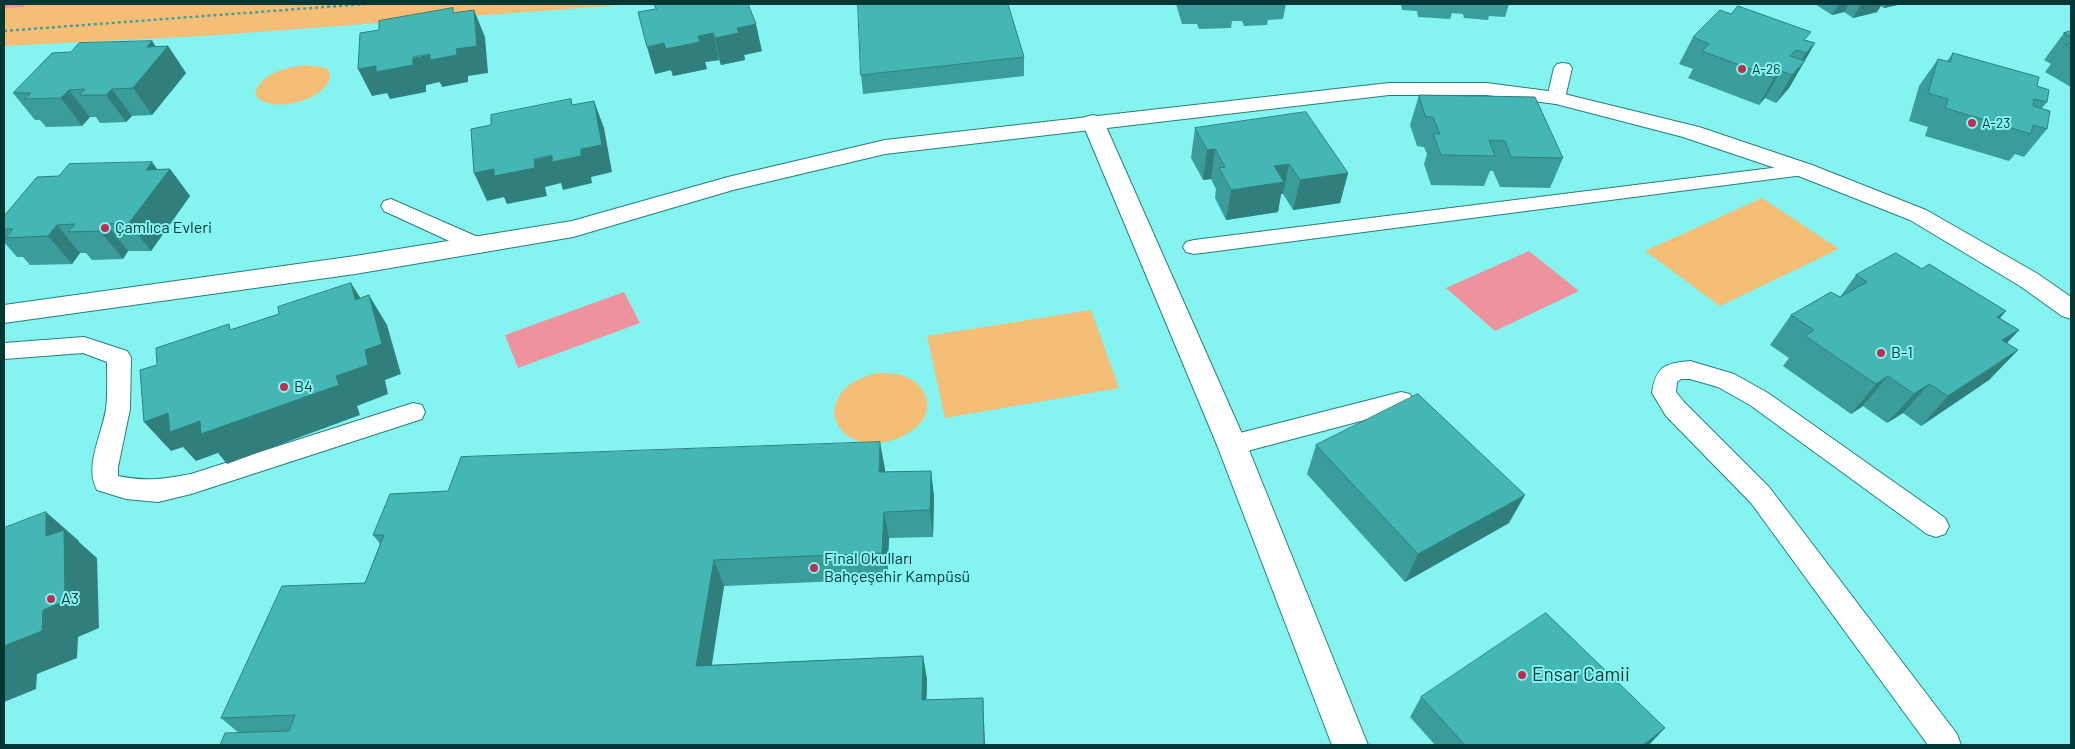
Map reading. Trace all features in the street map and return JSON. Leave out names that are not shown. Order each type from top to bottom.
[{"type":"street","points":[[4,314],[355,265],[573,229],[728,184],[885,147],[1389,90],[1486,89],[1556,98],[1691,132],[1804,170],[1918,215],[2030,280],[2071,310]]},
{"type":"street","points":[[1093,122],[1232,445],[1350,745]]},
{"type":"lane","points":[[1556,98],[1563,68]]},
{"type":"lane","points":[[1194,247],[1804,170]]},
{"type":"lane","points":[[391,206],[479,246]]},
{"type":"lane","points":[[4,351],[84,345],[119,357],[118,409],[105,467],[106,483],[126,488],[158,491],[191,484],[413,412]]},
{"type":"lane","points":[[1936,526],[1759,399],[1726,380],[1690,370],[1675,371],[1666,378],[1664,393],[1675,409],[1760,496],[1946,745]]},
{"type":"lane","points":[[1232,445],[1402,401]]},
{"type":"path","points":[[4,31],[365,4]]},
{"type":"shaded area","points":[[4,4],[634,4],[204,36],[4,46]]},
{"type":"shaded area","points":[[307,65],[326,68],[330,73],[328,82],[311,97],[298,102],[273,104],[262,101],[255,94],[263,80],[276,72]]},
{"type":"shaded area","points":[[1762,198],[1839,249],[1720,306],[1645,251]]},
{"type":"shaded area","points":[[1529,251],[1579,291],[1495,331],[1446,288]]},
{"type":"shaded area","points":[[624,292],[640,323],[518,368],[505,335]]},
{"type":"shaded area","points":[[1091,310],[1119,388],[945,418],[927,336]]},
{"type":"shaded area","points":[[877,373],[895,374],[917,383],[927,403],[924,417],[914,429],[900,438],[883,443],[865,443],[849,437],[838,425],[834,408],[839,396],[847,386]]},
{"type":"building","points":[[654,4],[748,4],[756,24],[737,28],[739,33],[715,38],[713,33],[698,36],[700,42],[666,49],[664,43],[647,47],[638,12],[656,9]]},
{"type":"building","points":[[858,4],[1008,4],[1024,57],[861,75]]},
{"type":"building","points":[[1738,6],[1811,32],[1804,40],[1815,43],[1806,53],[1796,50],[1790,56],[1805,61],[1792,75],[1781,71],[1774,78],[1702,51],[1709,44],[1693,37],[1720,10],[1731,14]]},
{"type":"building","points":[[453,8],[453,13],[474,10],[477,46],[456,49],[457,55],[430,60],[430,54],[413,57],[413,65],[376,72],[376,66],[358,69],[360,33],[379,30],[379,21]]},
{"type":"building","points":[[2071,31],[2071,37],[2064,33]]},
{"type":"building","points":[[152,41],[147,47],[168,46],[133,88],[112,89],[106,95],[80,95],[85,89],[69,90],[61,98],[24,99],[31,93],[13,93],[52,53],[71,52],[79,43]]},
{"type":"building","points":[[1953,53],[2039,77],[2037,86],[2049,90],[2047,102],[2034,99],[2033,106],[2050,111],[2047,129],[2033,125],[2031,134],[1945,108],[1948,99],[1928,93],[1938,59],[1950,62]]},
{"type":"building","points":[[1419,95],[1535,97],[1563,158],[1511,157],[1505,141],[1489,140],[1495,156],[1441,155],[1433,134],[1440,134],[1433,117],[1426,117]]},
{"type":"building","points":[[571,99],[572,105],[594,101],[602,145],[581,149],[581,156],[552,162],[552,155],[534,159],[535,168],[494,176],[494,169],[474,173],[471,129],[491,125],[491,115]]},
{"type":"building","points":[[1306,112],[1348,173],[1300,180],[1289,164],[1274,166],[1284,182],[1231,190],[1219,168],[1225,167],[1215,149],[1207,150],[1195,128]]},
{"type":"building","points":[[152,162],[146,170],[170,169],[129,223],[106,224],[100,231],[68,232],[75,224],[57,225],[48,236],[5,238],[13,229],[4,229],[4,216],[37,177],[59,176],[69,164]]},
{"type":"building","name":"B-1","points":[[1896,253],[1922,269],[1929,264],[2006,311],[1997,317],[2019,330],[2002,340],[2018,350],[1948,396],[1929,384],[1914,394],[1888,376],[1876,384],[1805,336],[1814,330],[1791,315],[1831,292],[1840,297],[1867,282],[1856,275]]},
{"type":"building","points":[[351,283],[355,300],[369,295],[382,344],[365,350],[368,365],[336,376],[339,385],[201,434],[200,421],[170,432],[168,413],[144,422],[140,370],[157,365],[156,348],[229,324],[230,330],[279,314],[278,307]]},
{"type":"building","points":[[1418,394],[1525,495],[1418,554],[1316,445]]},
{"type":"building","points":[[880,442],[879,472],[931,471],[930,510],[884,512],[882,553],[714,560],[696,666],[923,656],[922,700],[983,698],[984,745],[220,745],[225,733],[289,731],[295,715],[221,718],[282,586],[365,583],[384,535],[373,535],[390,494],[448,491],[461,457]]},
{"type":"building","points":[[46,512],[46,536],[64,530],[65,601],[43,610],[42,631],[4,646],[4,528]]},
{"type":"building","name":"Ensar Camii","points":[[1546,613],[1665,728],[1643,745],[1465,745],[1421,697]]},
{"type":"waterway","points":[[4,5],[23,4]]},
{"type":"place","name":"A-26","points":[[1742,69]]},
{"type":"place","name":"A-23","points":[[1972,123]]},
{"type":"place","name":"Çamlıca Evleri","points":[[105,228]]},
{"type":"place","name":"B-1","points":[[1881,353]]},
{"type":"place","name":"B4","points":[[284,387]]},
{"type":"place","name":"Final Okulları Bahçeşehir Kampüsü","points":[[814,568]]},
{"type":"place","name":"A3","points":[[51,599]]},
{"type":"place","name":"Ensar Camii","points":[[1522,675]]}]
